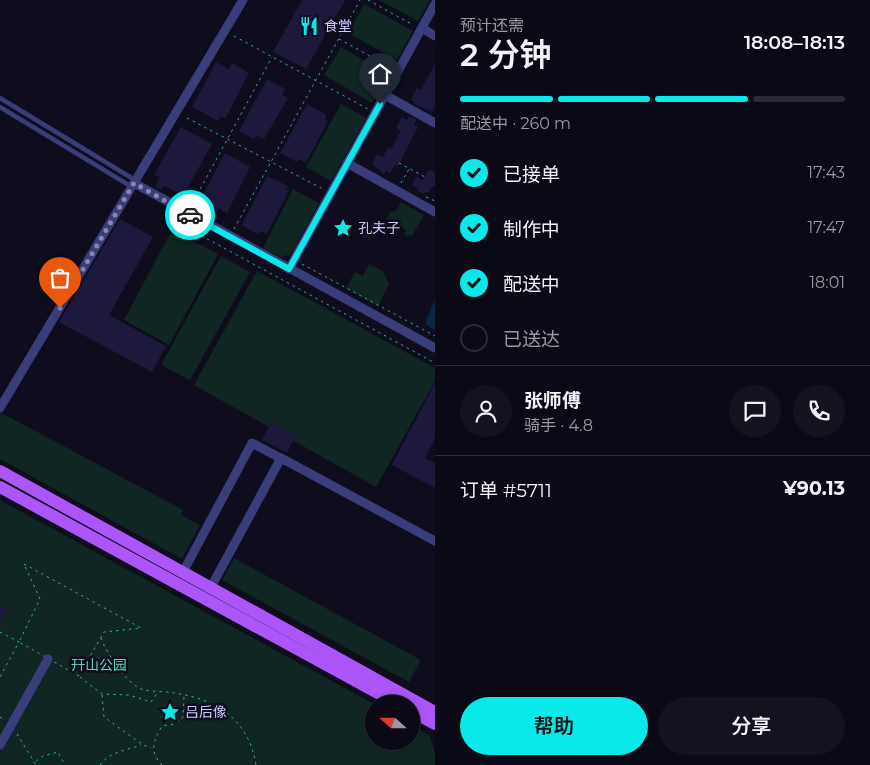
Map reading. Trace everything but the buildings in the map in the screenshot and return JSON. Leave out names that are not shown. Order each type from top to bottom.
[{"type":"main road","points":[[0,471],[435,712]]},
{"type":"main road","points":[[0,487],[381,695]]},
{"type":"main road","points":[[420,716],[435,724]]},
{"type":"street","points":[[0,408],[242,0]]},
{"type":"street","points":[[289,269],[420,28],[435,4]]},
{"type":"street","points":[[420,28],[435,36]]},
{"type":"street","points":[[385,95],[435,123]]},
{"type":"street","points":[[347,163],[435,212]]},
{"type":"street","points":[[134,184],[435,348]]},
{"type":"street","points":[[182,572],[252,442],[435,542]]},
{"type":"street","points":[[211,587],[281,458],[286,461]]},
{"type":"street","points":[[0,745],[48,659]]},
{"type":"lane","points":[[0,98],[134,184]]},
{"type":"lane","points":[[0,107],[134,184]]},
{"type":"path","points":[[230,236],[360,0]]},
{"type":"path","points":[[368,0],[420,28]]},
{"type":"path","points":[[234,36],[375,113]]},
{"type":"path","points":[[338,38],[395,70]]},
{"type":"path","points":[[187,213],[272,57]]},
{"type":"path","points":[[187,118],[326,190]]},
{"type":"path","points":[[399,163],[425,177]]},
{"type":"path","points":[[400,184],[409,169]]},
{"type":"path","points":[[167,217],[435,363]]},
{"type":"path","points":[[299,263],[435,336]]},
{"type":"path","points":[[0,677],[40,600],[24,564],[141,628],[104,632],[79,676]]},
{"type":"path","points":[[0,632],[79,676],[102,694],[129,695],[151,702],[159,691]]},
{"type":"path","points":[[101,637],[104,647],[123,674],[142,690],[184,695],[213,702],[233,717],[248,737],[256,765]]},
{"type":"path","points":[[102,694],[104,717],[143,745],[152,748]]},
{"type":"path","points":[[162,765],[156,758],[152,748],[155,738],[162,726],[175,724],[183,717],[185,708],[184,695]]},
{"type":"path","points":[[0,717],[11,725],[36,765]]},
{"type":"path","points":[[100,765],[104,759],[143,745]]},
{"type":"path","points":[[34,762],[42,756],[58,752],[66,765]]},
{"type":"green space","points":[[379,0],[430,0],[418,21]]},
{"type":"green space","points":[[364,4],[413,31],[397,60],[348,33]]},
{"type":"green space","points":[[341,47],[389,75],[372,103],[324,75]]},
{"type":"green space","points":[[341,104],[366,118],[331,181],[306,167]]},
{"type":"green space","points":[[293,189],[319,203],[291,254],[281,257],[263,248]]},
{"type":"green space","points":[[401,202],[424,215],[412,236],[404,235],[406,230],[393,224],[390,228],[383,225],[391,211],[395,212]]},
{"type":"green space","points":[[172,230],[218,254],[169,345],[124,320]]},
{"type":"green space","points":[[221,256],[250,272],[190,380],[161,365]]},
{"type":"green space","points":[[369,264],[383,271],[389,284],[378,306],[346,288],[355,272],[363,276]]},
{"type":"green space","points":[[257,271],[435,368],[435,381],[376,487],[194,385]]},
{"type":"green space","points":[[0,412],[183,510],[181,515],[200,525],[182,559],[0,459]]},
{"type":"green space","name":"幵山公园","points":[[0,500],[365,699],[365,750],[420,750],[420,730],[429,735],[435,753],[435,765],[0,765]]},
{"type":"green space","points":[[234,558],[421,660],[409,682],[222,580]]},
{"type":"water","points":[[435,300],[435,331],[426,324],[426,320]]},
{"type":"way so far","points":[[60,308],[134,183],[190,215]]},
{"type":"place","name":"食堂","points":[[309,26]]},
{"type":"place","name":"孔夫子","points":[[343,228]]},
{"type":"place","name":"吕后像","points":[[170,712]]},
{"type":"route","points":[[190,215],[289,269],[380,104]]}]
